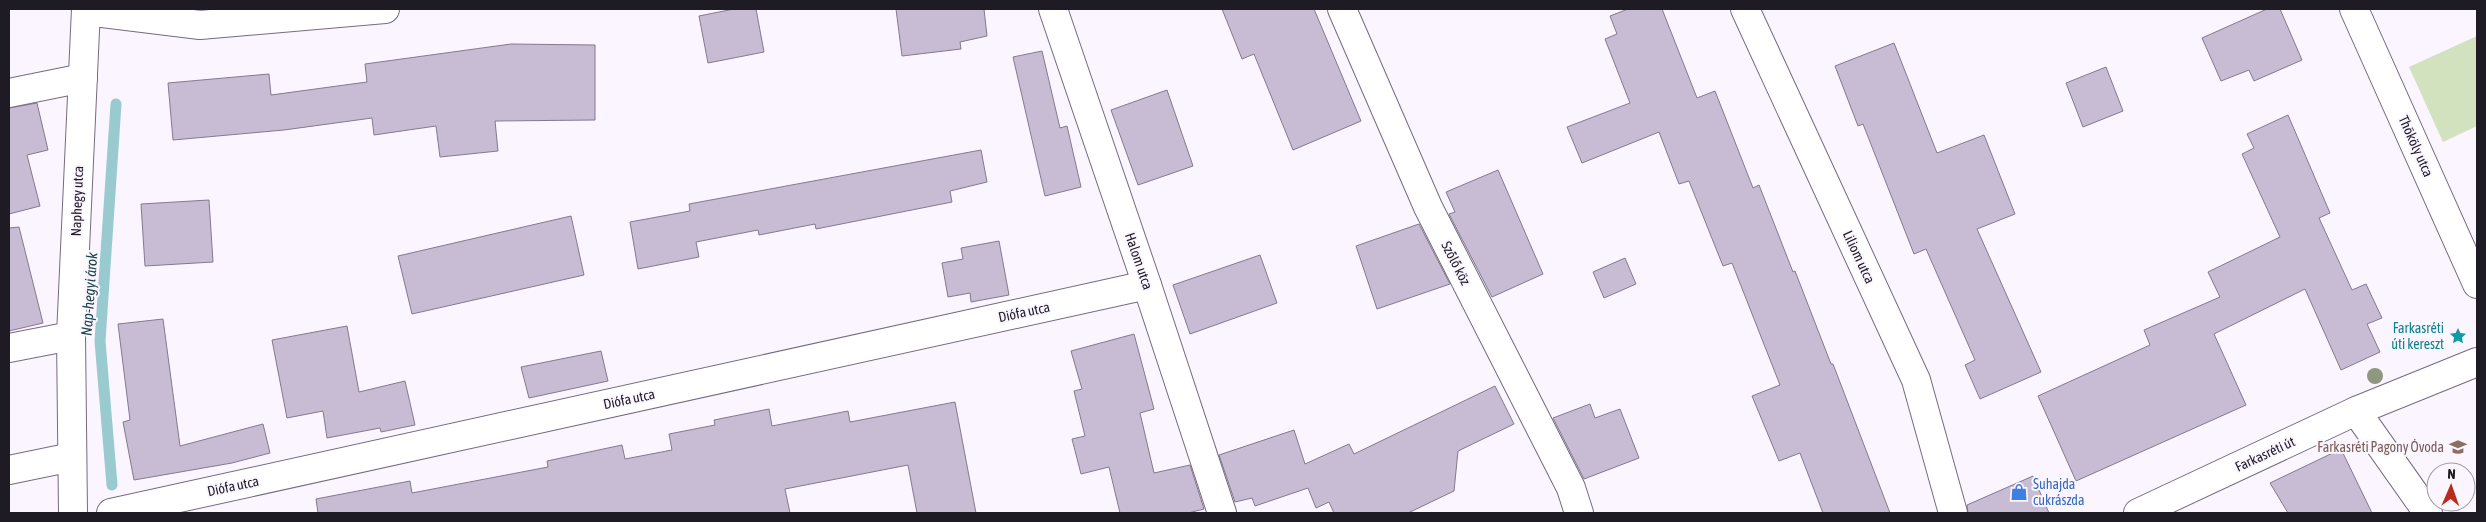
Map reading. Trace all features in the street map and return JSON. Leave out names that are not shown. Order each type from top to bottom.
[{"type":"street","points":[[86,10],[157,14],[200,25],[385,9]]},
{"type":"street","name":"Halom utca","points":[[1053,9],[1222,513]]},
{"type":"street","name":"Szőlő köz","points":[[1342,9],[1428,207],[1571,488],[1579,513]]},
{"type":"street","name":"Liliom utca","points":[[1745,9],[1916,380],[1953,513]]},
{"type":"street","name":"Thököly utca","points":[[2354,9],[2477,284]]},
{"type":"street","name":"Naphegy utca","points":[[73,513],[72,336],[86,10]]},
{"type":"street","points":[[9,93],[82,78]]},
{"type":"street","name":"Diófa utca","points":[[110,513],[1147,285]]},
{"type":"street","points":[[9,348],[72,336]]},
{"type":"street","name":"Farkasréti út","points":[[2138,513],[2356,411],[2477,362]]},
{"type":"street","points":[[2356,411],[2428,513]]},
{"type":"street","points":[[9,470],[72,457]]},
{"type":"green space","points":[[2477,36],[2477,126],[2443,142],[2409,67]]},
{"type":"building","points":[[734,9],[756,9],[764,52],[708,63],[699,16]]},
{"type":"building","points":[[896,9],[984,9],[987,36],[960,42],[961,49],[902,56]]},
{"type":"building","points":[[1222,9],[1314,9],[1361,121],[1293,150],[1254,54],[1242,59]]},
{"type":"building","points":[[1628,9],[1662,9],[1697,98],[1715,91],[1753,188],[1759,185],[1793,272],[1795,271],[1890,513],[1823,513],[1800,453],[1779,461],[1752,396],[1780,385],[1732,263],[1723,266],[1689,181],[1679,184],[1659,132],[1582,163],[1567,127],[1630,103],[1605,39],[1617,34],[1610,16]]},
{"type":"building","points":[[2267,9],[2280,9],[2302,60],[2254,81],[2249,70],[2221,81],[2202,38]]},
{"type":"building","points":[[1894,43],[1937,153],[1984,135],[2015,214],[1977,229],[2041,372],[1980,399],[1965,365],[1975,360],[1926,249],[1914,254],[1863,124],[1858,126],[1835,66]]},
{"type":"building","points":[[511,44],[595,45],[595,120],[495,121],[498,151],[440,157],[436,126],[374,135],[372,118],[284,130],[173,140],[168,83],[269,74],[271,95],[367,82],[365,64]]},
{"type":"building","points":[[1042,51],[1060,128],[1067,126],[1081,187],[1045,196],[1013,57]]},
{"type":"building","points":[[2106,67],[2123,111],[2083,127],[2066,83]]},
{"type":"building","points":[[1167,90],[1193,166],[1138,185],[1111,110]]},
{"type":"building","points":[[37,103],[48,150],[27,155],[40,206],[9,214],[9,108]]},
{"type":"building","points":[[2288,115],[2330,213],[2319,218],[2352,290],[2366,284],[2382,318],[2367,324],[2380,352],[2341,370],[2305,289],[2214,334],[2246,405],[2076,481],[2038,396],[2150,345],[2144,330],[2220,297],[2208,272],[2280,237],[2242,154],[2254,148],[2247,134]]},
{"type":"building","points":[[981,150],[987,182],[950,191],[952,202],[816,229],[815,224],[759,235],[758,230],[696,242],[699,257],[638,269],[630,222],[690,211],[689,204]]},
{"type":"building","points":[[1498,170],[1543,274],[1492,297],[1449,214],[1455,212],[1446,192]]},
{"type":"building","points":[[209,200],[213,262],[145,266],[141,204]]},
{"type":"building","points":[[571,216],[584,275],[412,314],[398,256]]},
{"type":"building","points":[[1419,224],[1450,284],[1377,309],[1356,246]]},
{"type":"building","points":[[19,227],[43,323],[9,331],[9,228]]},
{"type":"building","points":[[999,241],[1009,295],[971,302],[970,293],[948,297],[942,263],[963,259],[961,248]]},
{"type":"building","points":[[1260,255],[1277,303],[1190,334],[1173,285]]},
{"type":"building","points":[[1625,258],[1636,284],[1604,298],[1593,272]]},
{"type":"building","points":[[163,319],[180,446],[263,424],[270,453],[232,463],[134,480],[123,422],[130,420],[118,324]]},
{"type":"building","points":[[347,326],[359,392],[405,381],[415,425],[381,432],[380,428],[327,438],[323,411],[287,418],[272,340]]},
{"type":"building","points":[[1134,334],[1154,409],[1140,413],[1154,473],[1190,465],[1204,509],[1188,513],[1120,513],[1109,467],[1081,474],[1072,439],[1085,436],[1074,391],[1082,389],[1071,351]]},
{"type":"building","points":[[601,351],[608,381],[529,398],[521,367]]},
{"type":"building","points":[[1495,386],[1514,424],[1458,451],[1454,491],[1408,513],[1334,513],[1329,502],[1316,508],[1308,488],[1255,506],[1252,498],[1235,502],[1219,455],[1294,430],[1305,464],[1349,444],[1354,454]]},
{"type":"building","points":[[955,402],[976,513],[917,513],[908,465],[785,489],[790,513],[318,513],[316,499],[410,481],[412,493],[548,467],[547,461],[622,445],[625,459],[672,450],[669,434],[715,425],[714,420],[769,409],[772,426],[848,411],[850,422]]},
{"type":"building","points":[[1590,404],[1595,418],[1620,409],[1639,458],[1584,479],[1553,418]]},
{"type":"building","points":[[2341,449],[2372,513],[2288,513],[2270,483]]},
{"type":"building","name":"Suhajda cukrászda","points":[[2033,476],[2049,513],[1968,513],[1967,505]]},
{"type":"waterway","name":"Nap-hegyi árok","points":[[112,485],[100,341],[116,104]]},
{"type":"place","name":"Farkasréti úti kereszt","points":[[2458,336]]},
{"type":"place","name":"Farkasréti Pagony Óvoda","points":[[2458,447]]},
{"type":"place","name":"Suhajda cukrászda","points":[[2019,492]]}]
